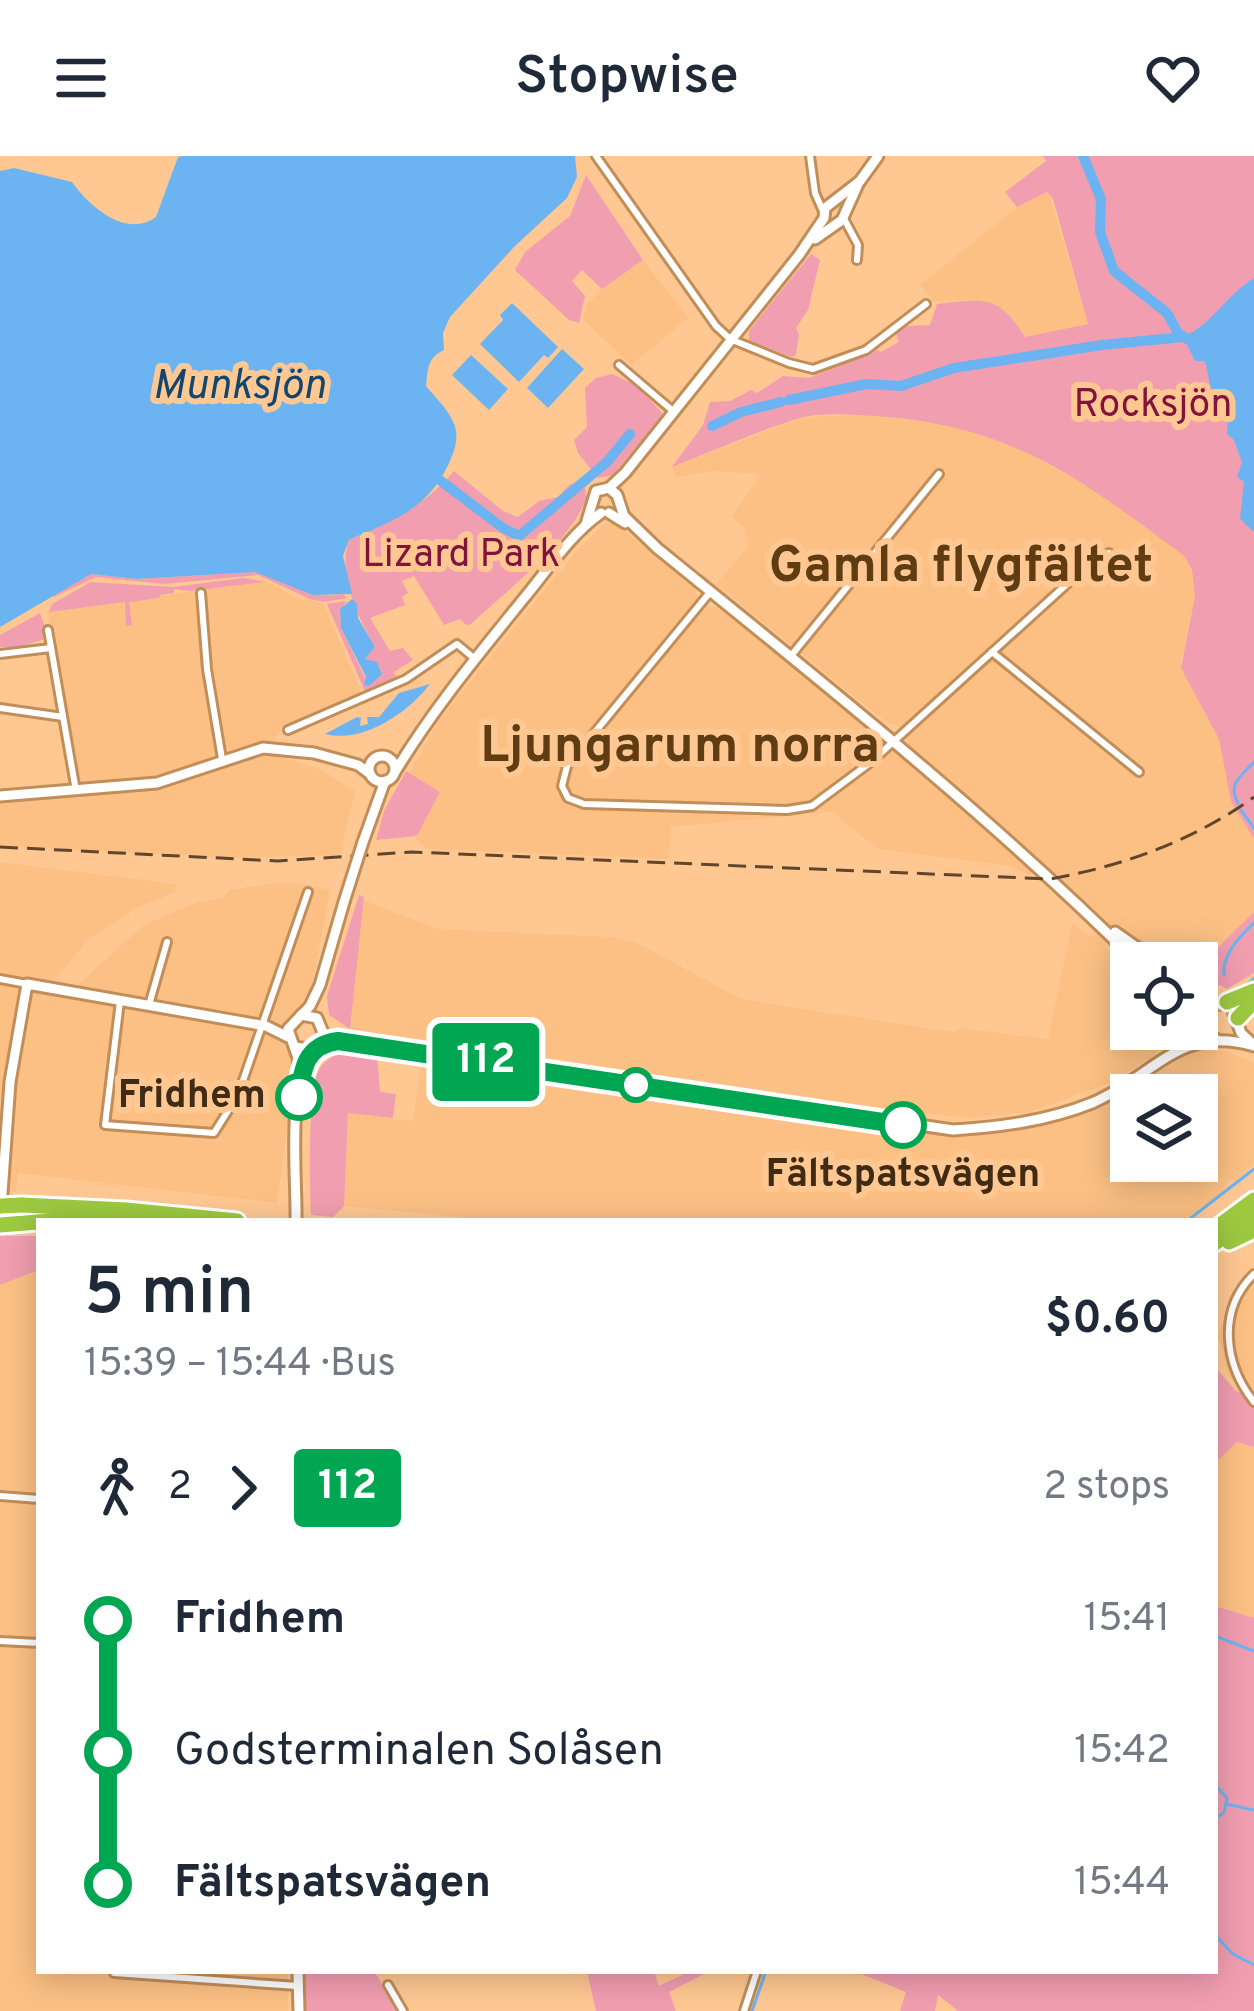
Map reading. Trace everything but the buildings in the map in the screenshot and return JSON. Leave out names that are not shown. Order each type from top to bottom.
[{"type":"highway","points":[[1219,1003],[1254,991]]},
{"type":"highway","points":[[1238,1020],[1254,1001]]},
{"type":"highway","points":[[1218,1227],[1254,1200]]},
{"type":"highway","points":[[0,1216],[126,1210],[207,1218]]},
{"type":"highway","points":[[21,1214],[90,1218]]},
{"type":"highway","points":[[1218,1243],[1254,1215]]},
{"type":"highway","points":[[1218,1244],[1254,1230]]},
{"type":"main road","points":[[300,1083],[316,1047],[320,985],[371,810],[414,736],[608,503],[625,472],[878,156]]},
{"type":"main road","points":[[608,503],[893,740],[1117,942]]},
{"type":"main road","points":[[371,810],[370,762],[414,736]]},
{"type":"main road","points":[[0,796],[158,783],[263,748],[349,758],[381,756],[392,760],[394,772]]},
{"type":"main road","points":[[314,753],[358,766],[386,781]]},
{"type":"main road","points":[[1081,906],[1130,942]]},
{"type":"main road","points":[[0,1216],[5,1081],[27,984],[263,1025],[292,1042],[316,1047],[365,1043],[953,1130],[988,1129],[1096,1101],[1195,1043],[1233,1033],[1238,1020]]},
{"type":"main road","points":[[296,1218],[300,1083],[292,1042],[296,1018],[320,985]]},
{"type":"main road","points":[[1219,1003],[1238,1020],[1241,1033],[1254,1046]]},
{"type":"main road","points":[[263,1025],[296,1018],[321,1022],[365,1043]]},
{"type":"main road","points":[[1218,1037],[1254,1046]]},
{"type":"main road","points":[[1165,1059],[1173,1050]]},
{"type":"main road","points":[[298,1974],[299,2011]]},
{"type":"street","points":[[596,156],[730,339],[813,369],[866,350],[926,304]]},
{"type":"street","points":[[810,156],[814,185],[856,240],[857,260]]},
{"type":"street","points":[[619,365],[673,411]]},
{"type":"street","points":[[790,657],[939,474]]},
{"type":"street","points":[[711,591],[567,766],[564,793],[584,803],[787,810],[812,806],[1088,565],[1109,553]]},
{"type":"street","points":[[201,593],[222,759]]},
{"type":"street","points":[[48,630],[76,790]]},
{"type":"street","points":[[288,730],[406,679],[457,644],[475,659]]},
{"type":"street","points":[[0,654],[51,648]]},
{"type":"street","points":[[992,652],[1139,772]]},
{"type":"street","points":[[0,708],[63,717]]},
{"type":"street","points":[[121,1000],[105,1125],[214,1133],[238,1095],[308,892]]},
{"type":"street","points":[[149,1005],[167,942]]},
{"type":"street","points":[[0,979],[27,984]]},
{"type":"street","points":[[1254,1274],[1234,1302],[1228,1331],[1232,1363],[1254,1402]]},
{"type":"street","points":[[0,1496],[36,1499]]},
{"type":"street","points":[[0,1641],[36,1642]]},
{"type":"street","points":[[140,1974],[298,1986]]},
{"type":"street","points":[[745,2011],[756,1974]]},
{"type":"street","points":[[388,1985],[403,2011]]},
{"type":"shaded area","points":[[1048,192],[1088,324],[1024,338],[973,300],[933,301],[920,285],[1017,207]]},
{"type":"shaded area","points":[[643,260],[688,318],[631,365],[583,319],[587,304],[602,289]]},
{"type":"shaded area","points":[[864,415],[940,423],[1010,443],[1119,504],[1184,556],[1192,570],[1195,596],[1181,663],[1219,739],[1231,801],[1254,839],[1254,912],[1218,947],[1218,942],[1130,942],[910,745],[896,725],[887,723],[716,584],[748,547],[744,528],[731,517],[762,474],[711,471],[676,478],[672,467],[804,417]]},
{"type":"shaded area","points":[[614,523],[695,587],[707,607],[718,607],[878,737],[877,745],[884,754],[899,751],[1037,871],[1029,875],[1011,866],[877,849],[832,812],[671,827],[669,859],[426,849],[416,839],[439,793],[407,777],[439,720],[570,558],[604,524]]},
{"type":"shaded area","points":[[244,577],[323,603],[363,695],[284,728],[275,738],[276,755],[319,769],[355,791],[340,855],[229,858],[0,846],[0,804],[83,796],[47,611],[201,590],[201,584]]},
{"type":"shaded area","points":[[0,862],[176,884],[176,892],[140,906],[87,941],[54,981],[76,986],[144,925],[197,902],[271,883],[330,890],[312,990],[282,1026],[293,1064],[293,1089],[277,1203],[18,1173],[16,1192],[0,1190]]},
{"type":"shaded area","points":[[363,900],[438,929],[612,937],[637,943],[738,997],[763,1003],[954,1032],[960,1028],[1048,1039],[1072,923],[1089,936],[1107,933],[1117,942],[1110,942],[1110,1050],[1159,1050],[1123,1074],[1110,1074],[1107,1084],[1030,1112],[972,1118],[856,1108],[350,1031]]},
{"type":"shaded area","points":[[1197,1050],[1225,1051],[1254,1062],[1254,1164],[1230,1180],[1215,1201],[1185,1218],[469,1218],[344,1206],[348,1113],[413,1121],[422,1058],[878,1128],[972,1134],[1039,1124],[1110,1099],[1110,1182],[1218,1182],[1218,1074],[1155,1074]]},
{"type":"shaded area","points":[[1254,1268],[1254,1407],[1229,1376],[1218,1337],[1230,1296]]},
{"type":"shaded area","points":[[36,1272],[36,1974],[288,1974],[288,2011],[0,2011],[0,1285]]},
{"type":"shaded area","points":[[1224,1438],[1254,1447],[1254,1618],[1218,1607],[1218,1451]]},
{"type":"green space","name":"Rocksjön","points":[[1043,156],[1254,156],[1254,839],[1231,801],[1219,739],[1181,668],[1195,596],[1192,570],[1184,556],[1111,502],[1004,443],[965,430],[873,416],[800,418],[672,467],[703,425],[710,402],[730,401],[751,390],[757,393],[783,376],[809,378],[881,352],[899,342],[896,334],[906,326],[930,325],[937,304],[988,302],[1006,313],[1025,337],[1088,324],[1053,199],[1047,192],[1017,207],[1005,192],[1046,161]]},
{"type":"green space","points":[[586,175],[643,260],[602,289],[582,270],[572,281],[585,296],[579,323],[569,320],[515,270],[525,252],[570,216]]},
{"type":"green space","points":[[811,254],[820,260],[808,310],[796,328],[796,354],[792,357],[749,341],[749,331]]},
{"type":"green space","points":[[612,374],[636,385],[663,414],[613,475],[598,478],[574,440],[587,427],[585,388],[596,378]]},
{"type":"green space","name":"Lizard Park","points":[[454,471],[503,511],[518,517],[539,501],[558,497],[570,484],[584,485],[587,497],[552,548],[471,624],[460,619],[444,625],[414,576],[402,581],[408,593],[402,597],[405,605],[370,618],[390,651],[403,648],[413,660],[394,672],[396,677],[366,694],[327,604],[347,601],[340,610],[341,628],[366,680],[381,670],[365,659],[375,647],[347,581],[349,540],[407,511]]},
{"type":"green space","points":[[255,572],[308,592],[347,598],[310,599],[258,575],[164,584],[96,577],[51,595],[91,574],[137,579]]},
{"type":"green space","points":[[244,578],[265,582],[174,589],[159,598],[129,602],[132,625],[126,626],[125,602],[49,612],[52,604],[91,582],[173,587]]},
{"type":"green space","points":[[40,613],[44,639],[0,647],[0,635]]},
{"type":"green space","points":[[406,771],[440,792],[417,836],[376,840],[384,811]]},
{"type":"green space","points":[[359,895],[364,897],[350,1029],[329,1015],[327,996]]},
{"type":"green space","points":[[1254,912],[1254,973],[1227,989],[1218,986],[1218,947]]},
{"type":"green space","points":[[345,1050],[377,1056],[380,1092],[396,1094],[393,1118],[348,1113],[344,1206],[333,1217],[311,1215],[314,1085],[322,1066]]},
{"type":"green space","points":[[0,1236],[36,1236],[36,1271],[0,1285]]},
{"type":"green space","points":[[1218,1370],[1236,1391],[1254,1399],[1254,1447],[1237,1442],[1218,1460]]},
{"type":"green space","points":[[1218,1607],[1254,1618],[1254,2011],[958,2011],[938,1995],[935,2011],[900,2011],[906,1992],[861,1974],[1218,1974]]},
{"type":"green space","points":[[304,1974],[376,1974],[399,2011],[305,2011]]},
{"type":"green space","points":[[588,1974],[655,1974],[659,1986],[684,1974],[704,1974],[669,1992],[676,2011],[596,2011]]},
{"type":"water","name":"Munksjön","points":[[182,156],[575,156],[577,177],[567,198],[450,317],[443,333],[444,350],[431,360],[426,386],[455,427],[452,455],[421,502],[349,540],[343,556],[352,594],[313,595],[255,572],[137,579],[91,574],[0,627],[0,171],[14,168],[72,182],[109,217],[133,224],[156,217]]},
{"type":"water","name":"Rocksjön","points":[[1254,278],[1254,532],[1240,519],[1244,482],[1237,477],[1242,462],[1227,434],[1228,415],[1215,408],[1205,361],[1195,361],[1183,337]]},
{"type":"water","points":[[512,303],[558,347],[519,382],[480,344]]},
{"type":"water","points":[[562,349],[584,369],[548,408],[527,388]]},
{"type":"water","points":[[471,355],[508,389],[489,410],[452,375]]},
{"type":"water","points":[[352,599],[375,647],[365,659],[377,662],[382,674],[369,686],[364,685],[366,677],[341,628],[340,609]]},
{"type":"water","points":[[430,684],[384,723],[354,734],[325,734],[357,717],[360,726],[368,724],[367,717],[379,717],[399,693]]},
{"type":"waterway","points":[[1083,156],[1101,199],[1100,232],[1114,271],[1167,313],[1187,339]]},
{"type":"waterway","points":[[789,400],[866,384],[901,386],[954,368],[1183,337]]},
{"type":"waterway","points":[[712,426],[741,412],[781,402]]},
{"type":"waterway","points":[[441,481],[519,536],[607,462],[630,434]]},
{"type":"waterway","points":[[1238,803],[1235,785],[1254,762]]},
{"type":"waterway","points":[[1241,810],[1254,828]]},
{"type":"waterway","points":[[1224,975],[1229,953],[1254,923]]},
{"type":"waterway","points":[[1247,985],[1254,978]]},
{"type":"waterway","points":[[1191,1218],[1254,1169]]},
{"type":"waterway","points":[[1218,1637],[1254,1651]]},
{"type":"waterway","points":[[1218,1788],[1227,1798],[1224,1813],[1218,1816]]},
{"type":"waterway","points":[[1226,1804],[1254,1810]]},
{"type":"waterway","points":[[1218,1938],[1233,1954],[1254,1965]]},
{"type":"waterway","points":[[752,2011],[765,1974]]},
{"type":"railway","points":[[0,847],[278,861],[412,852],[1050,879],[1156,850],[1207,827],[1254,797]]},
{"type":"bus line","name":"112","points":[[299,1097],[309,1054],[320,1044],[338,1041],[903,1125]]},
{"type":"place","name":"Fridhem","points":[[299,1097]]},
{"type":"place","name":"Fältspatsvägen","points":[[903,1125]]},
{"type":"district","name":"Gamla flygfältet","points":[[961,568]]},
{"type":"district","name":"Ljungarum norra","points":[[680,748]]}]
